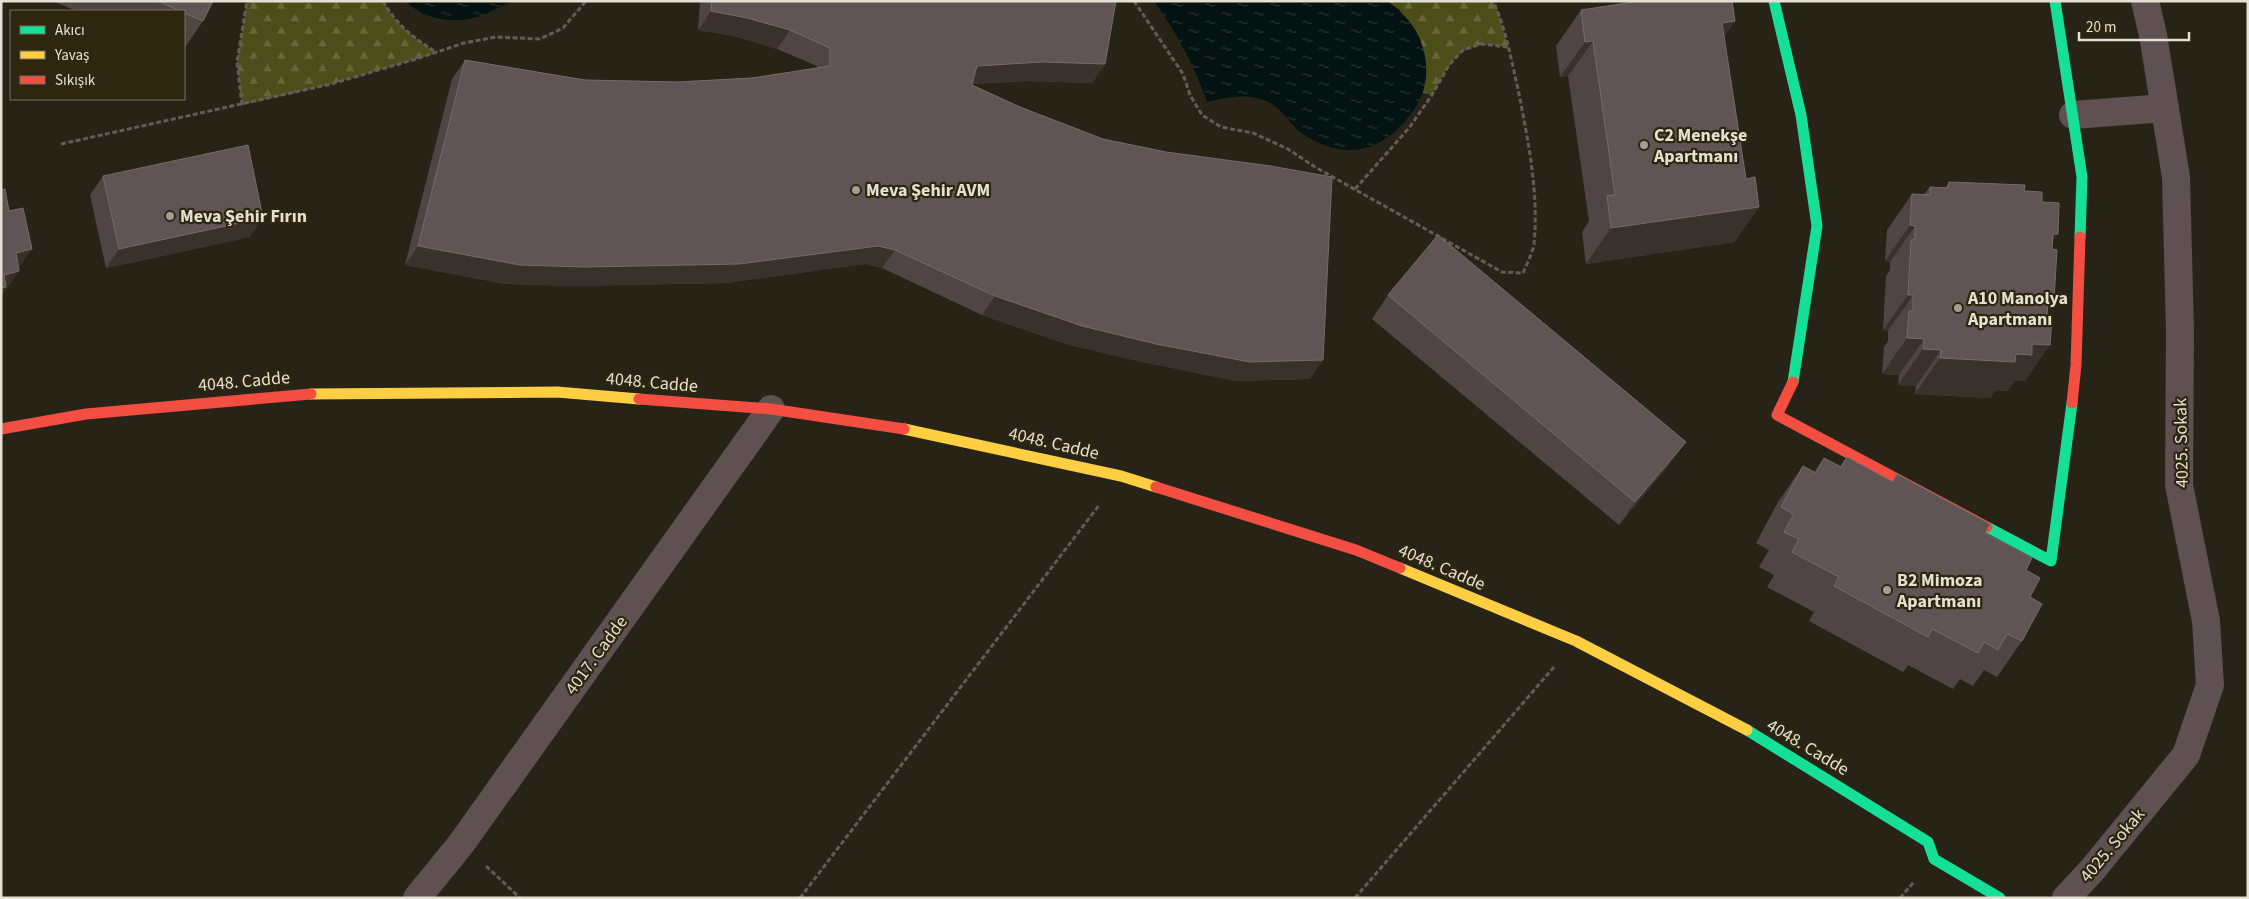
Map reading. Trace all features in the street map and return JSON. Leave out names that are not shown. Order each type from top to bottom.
[{"type":"street","points":[[1774,1],[1801,115],[1817,226],[1792,384],[1777,416],[2051,561],[2066,457],[2076,365],[2082,177],[2055,1]]},
{"type":"street","name":"4025. Sokak","points":[[2066,898],[2093,869],[2186,755],[2210,685],[2206,621],[2179,485],[2180,331],[2176,177],[2153,35],[2145,1]]},
{"type":"street","points":[[2073,114],[2165,108]]},
{"type":"street","name":"4048. Cadde","points":[[1,429],[86,414],[293,394],[558,392],[771,409],[928,433],[1121,476],[1356,550],[1576,641],[1760,737],[1928,842],[1934,859],[2000,898]]},
{"type":"street","name":"4017. Cadde","points":[[417,898],[461,844],[771,409]]},
{"type":"path","points":[[242,105],[237,62],[247,1]]},
{"type":"path","points":[[383,1],[393,19],[437,53]]},
{"type":"path","points":[[61,144],[331,84],[437,53],[464,43],[496,37],[540,39],[563,28],[586,1]]},
{"type":"path","points":[[1134,1],[1184,74],[1190,95],[1202,115],[1222,127],[1253,133],[1288,149],[1315,167],[1502,272],[1523,273],[1534,246],[1534,202],[1530,153],[1508,47],[1499,14],[1493,1]]},
{"type":"path","points":[[1355,189],[1409,128],[1432,96],[1449,65],[1463,50],[1482,44],[1508,47]]},
{"type":"path","points":[[800,898],[1121,476]]},
{"type":"path","points":[[1355,898],[1576,641]]},
{"type":"path","points":[[461,844],[520,898]]},
{"type":"green space","points":[[247,1],[383,1],[388,10],[406,30],[437,53],[331,84],[242,105],[237,62]]},
{"type":"green space","points":[[1387,1],[1493,1],[1499,14],[1508,47],[1481,45],[1464,51],[1451,63],[1432,95],[1423,93],[1426,78],[1400,10]]},
{"type":"water","points":[[405,1],[519,1],[465,20],[443,20],[423,13]]},
{"type":"water","points":[[1154,1],[1387,1],[1400,11],[1415,29],[1422,44],[1426,61],[1426,79],[1421,96],[1413,112],[1396,131],[1384,140],[1372,146],[1359,149],[1331,148],[1303,134],[1277,108],[1266,101],[1244,96],[1207,102],[1184,50]]},
{"type":"building","points":[[158,1],[213,1],[203,21],[185,13],[185,10],[178,10]]},
{"type":"building","name":"Meva Şehir AVM","points":[[712,1],[1116,1],[1105,64],[1042,62],[977,66],[972,85],[1020,107],[1103,139],[1166,152],[1271,166],[1332,177],[1323,360],[1250,362],[1156,344],[1082,326],[995,296],[895,250],[878,246],[739,264],[585,267],[520,265],[418,246],[465,60],[585,80],[677,82],[752,78],[830,66],[830,48],[790,30],[747,18],[711,11]]},
{"type":"building","name":"C2 Menekşe Apartmanı","points":[[1640,1],[1732,1],[1735,21],[1722,23],[1746,179],[1755,177],[1759,207],[1611,228],[1607,196],[1615,195],[1593,41],[1585,42],[1581,10]]},
{"type":"building","name":"Meva Şehir Fırın","points":[[248,145],[263,218],[119,249],[103,176]]},
{"type":"building","name":"A10 Manolya Apartmanı","points":[[1949,182],[2025,185],[2024,191],[2042,192],[2042,202],[2059,203],[2058,234],[2053,234],[2052,249],[2057,250],[2054,299],[2048,299],[2047,317],[2052,318],[2050,345],[2032,344],[2032,355],[2016,354],[2015,362],[1940,358],[1941,350],[1923,349],[1924,339],[1907,338],[1909,311],[1913,311],[1913,295],[1908,295],[1911,240],[1915,239],[1915,226],[1910,225],[1912,194],[1930,195],[1930,187],[1948,188]]},
{"type":"building","points":[[5,189],[9,211],[23,208],[32,249],[16,253],[19,271],[4,275],[6,287],[1,288],[1,190]]},
{"type":"building","points":[[1438,235],[1686,442],[1635,502],[1388,295]]},
{"type":"building","points":[[1847,457],[1893,482],[1897,474],[1990,524],[1985,533],[2032,558],[2026,570],[2040,578],[2030,597],[2042,604],[2022,641],[2007,634],[1998,650],[1984,642],[1978,653],[1932,629],[1928,637],[1834,586],[1839,577],[1792,552],[1799,539],[1784,532],[1794,514],[1781,507],[1803,466],[1816,473],[1824,458],[1841,467]]},
{"type":"traffic: fast","points":[[1774,1],[1801,115],[1817,226],[1793,382]]},
{"type":"traffic: fast","points":[[2055,1],[2082,177],[2080,237]]},
{"type":"traffic: fast","points":[[1987,527],[2051,561],[2072,403]]},
{"type":"traffic: fast","points":[[1747,730],[1928,842],[1934,859],[2000,898]]},
{"type":"traffic: slow","points":[[311,394],[557,392],[639,399]]},
{"type":"traffic: slow","points":[[904,429],[1121,476],[1156,487]]},
{"type":"traffic: slow","points":[[1400,568],[1576,641],[1747,730]]},
{"type":"traffic: jam","points":[[2072,403],[2076,365],[2080,237]]},
{"type":"traffic: jam","points":[[1793,382],[1777,415],[1987,527]]},
{"type":"traffic: jam","points":[[1,429],[86,414],[311,394]]},
{"type":"traffic: jam","points":[[639,399],[771,409],[904,429]]},
{"type":"traffic: jam","points":[[1156,487],[1356,550],[1400,568]]},
{"type":"place","name":"C2 Menekşe Apartmanı","points":[[1644,145]]},
{"type":"place","name":"Meva Şehir AVM","points":[[856,190]]},
{"type":"place","name":"Meva Şehir Fırın","points":[[170,216]]},
{"type":"place","name":"A10 Manolya Apartmanı","points":[[1958,308]]},
{"type":"place","name":"B2 Mimoza Apartmanı","points":[[1887,590]]}]
